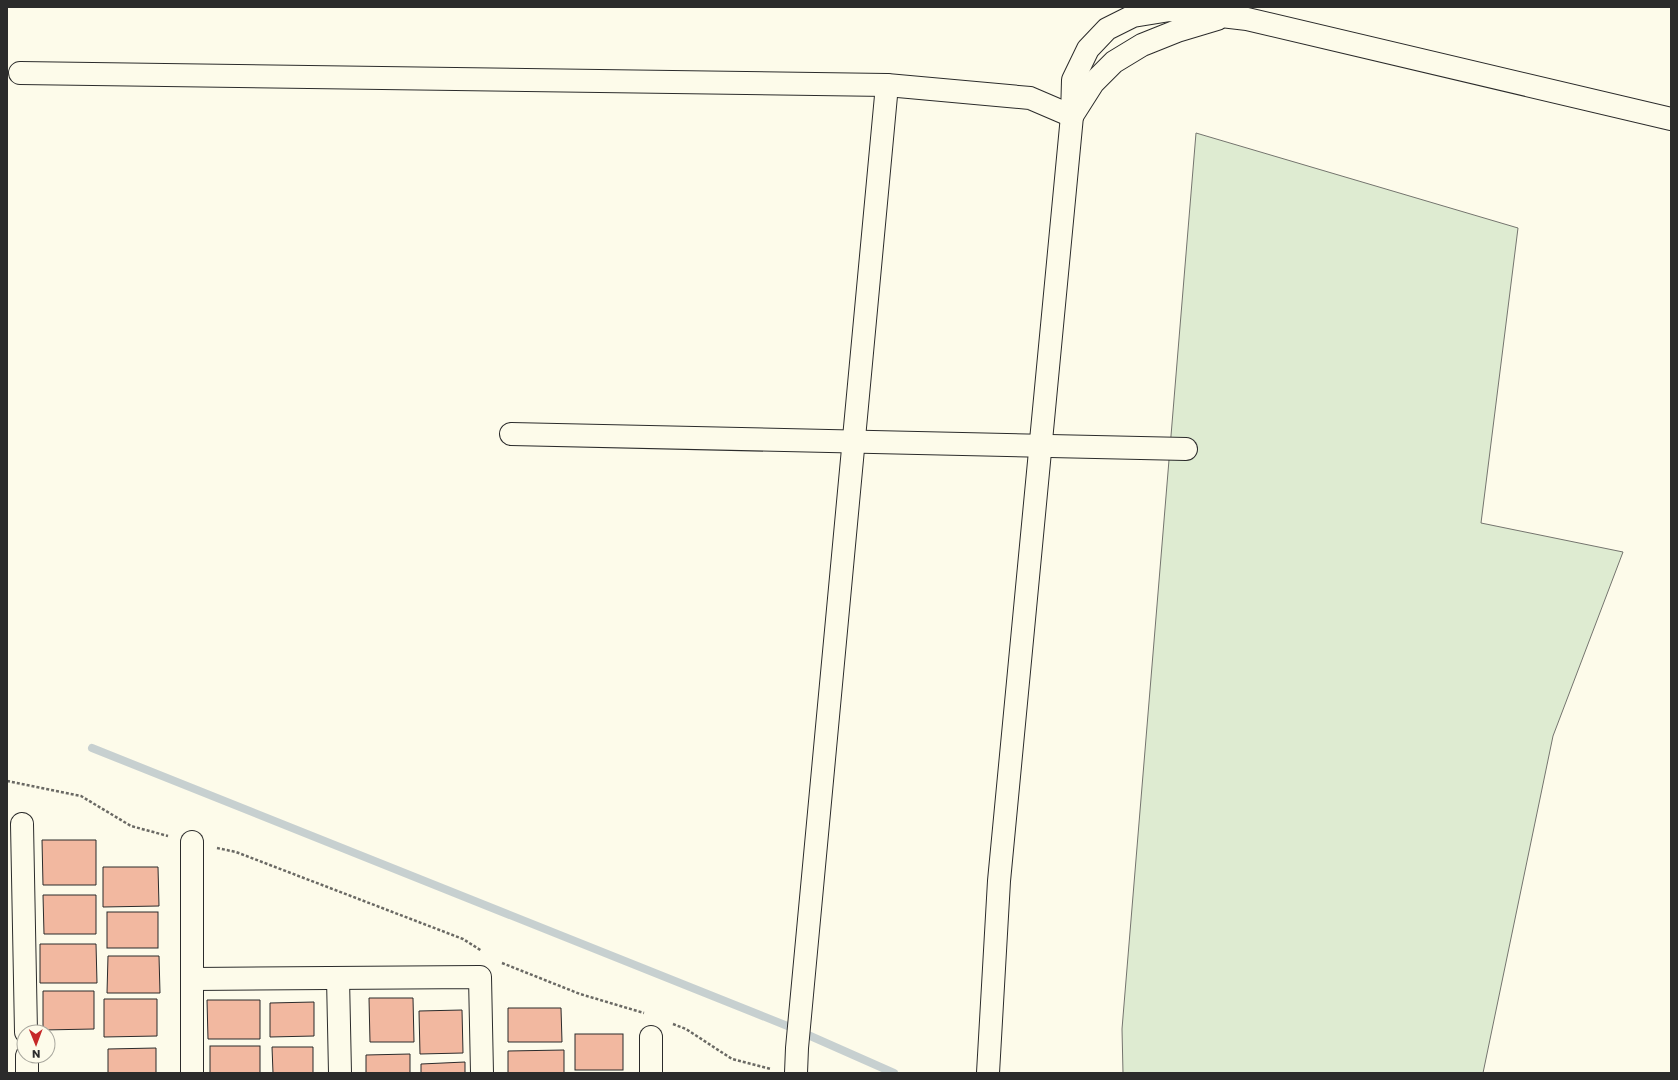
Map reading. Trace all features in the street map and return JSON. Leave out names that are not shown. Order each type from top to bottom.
[{"type":"street","points":[[988,1073],[999,881],[1072,116],[1074,80],[1088,48],[1107,29],[1133,16],[1184,9],[1247,19],[1671,119]]},
{"type":"street","points":[[1072,116],[1093,83],[1114,62],[1142,45],[1176,31],[1228,16]]},
{"type":"street","points":[[20,73],[887,85],[1030,98],[1072,116]]},
{"type":"street","points":[[787,1072],[797,1048],[887,85]]},
{"type":"street","points":[[511,434],[1186,449]]},
{"type":"street","points":[[22,824],[26,1024]]},
{"type":"street","points":[[192,842],[192,1073]]},
{"type":"street","points":[[193,979],[480,977],[482,1073]]},
{"type":"street","points":[[338,978],[340,1073]]},
{"type":"street","points":[[651,1037],[651,1073]]},
{"type":"path","points":[[7,781],[81,796],[131,826],[236,852],[463,940],[484,952]]},
{"type":"path","points":[[497,961],[580,994],[645,1014]]},
{"type":"path","points":[[672,1024],[686,1029],[732,1059],[787,1072]]},
{"type":"green space","points":[[1196,133],[1518,228],[1481,523],[1623,552],[1553,736],[1483,1073],[1123,1073],[1122,1029]]},
{"type":"building","points":[[42,840],[96,840],[96,885],[43,885]]},
{"type":"building","points":[[103,867],[158,867],[159,906],[103,907]]},
{"type":"building","points":[[43,895],[96,895],[96,934],[44,934]]},
{"type":"building","points":[[107,912],[158,912],[158,948],[107,948]]},
{"type":"building","points":[[40,944],[96,944],[97,983],[40,983]]},
{"type":"building","points":[[108,956],[159,956],[160,993],[107,993]]},
{"type":"building","points":[[43,991],[94,991],[94,1029],[56,1030],[56,1024],[43,1024]]},
{"type":"building","points":[[369,998],[413,998],[414,1042],[370,1042]]},
{"type":"building","points":[[104,999],[157,999],[157,1036],[104,1037]]},
{"type":"building","points":[[207,1000],[260,1000],[260,1039],[208,1039]]},
{"type":"building","points":[[314,1002],[314,1036],[270,1037],[270,1003]]},
{"type":"building","points":[[508,1008],[561,1008],[562,1042],[508,1042]]},
{"type":"building","points":[[462,1010],[463,1053],[420,1054],[419,1011]]},
{"type":"building","points":[[575,1034],[623,1034],[623,1070],[575,1070]]},
{"type":"building","points":[[210,1046],[260,1046],[260,1073],[210,1073]]},
{"type":"building","points":[[272,1047],[313,1047],[313,1073],[273,1073]]},
{"type":"building","points":[[156,1048],[156,1073],[108,1073],[108,1049]]},
{"type":"building","points":[[564,1050],[564,1073],[508,1073],[508,1051]]},
{"type":"building","points":[[410,1054],[410,1073],[366,1073],[366,1055]]},
{"type":"building","points":[[465,1062],[465,1073],[421,1073],[421,1064]]},
{"type":"waterway","points":[[92,748],[790,1027],[894,1073]]}]
